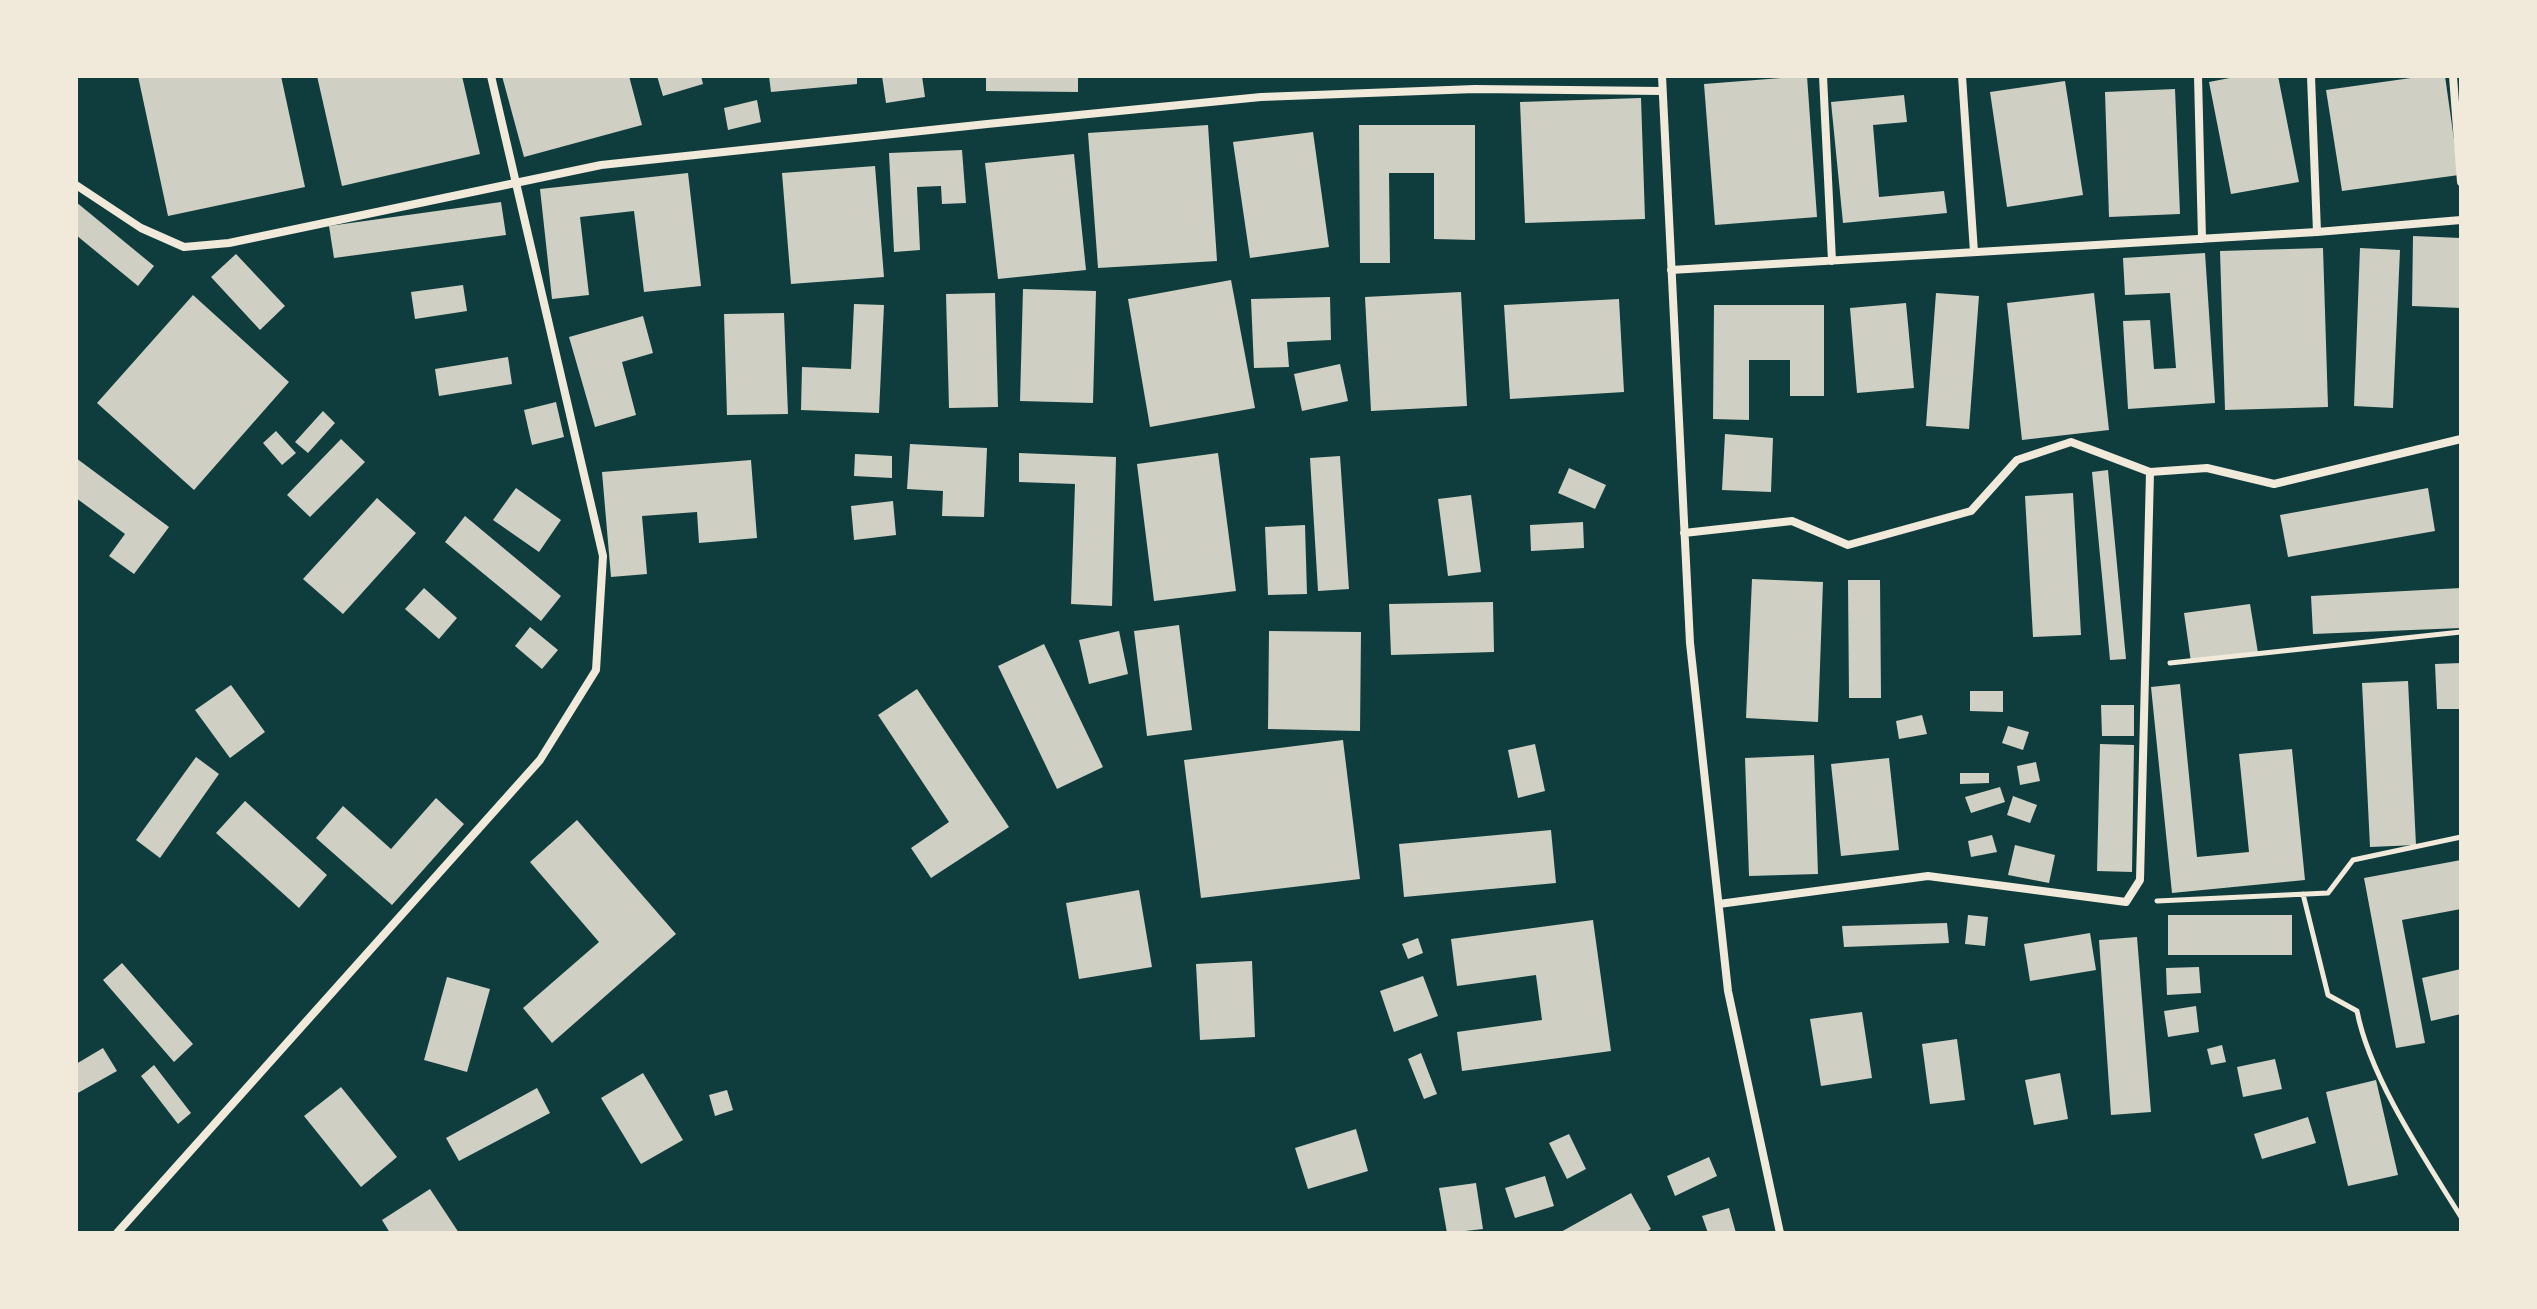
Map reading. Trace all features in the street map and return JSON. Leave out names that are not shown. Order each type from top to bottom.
[{"type":"street","points":[[117,1233],[540,760],[596,670],[603,556],[491,76]]},
{"type":"street","points":[[1662,76],[1690,643],[1728,991],[1780,1233]]},
{"type":"street","points":[[1823,76],[1832,261]]},
{"type":"street","points":[[1962,76],[1974,252]]},
{"type":"street","points":[[2198,76],[2202,239]]},
{"type":"street","points":[[2311,76],[2317,232]]},
{"type":"street","points":[[2453,76],[2461,182]]},
{"type":"street","points":[[76,185],[141,228],[184,247],[229,243],[601,165],[1261,97],[1475,89],[1662,91]]},
{"type":"street","points":[[1671,270],[2317,232],[2461,220]]},
{"type":"street","points":[[1684,533],[1792,521],[1848,545],[1971,511],[2017,460],[2071,442],[2150,472],[2207,468],[2274,484],[2461,439]]},
{"type":"street","points":[[1719,904],[1928,876],[2126,902],[2140,880],[2150,472]]},
{"type":"path","points":[[2145,666],[2461,632]]},
{"type":"path","points":[[2126,902],[2328,893],[2353,860],[2461,837]]},
{"type":"path","points":[[2303,894],[2328,995],[2357,1011],[2362,1035],[2405,1124],[2461,1217]]},
{"type":"building","points":[[138,76],[281,76],[305,187],[168,216]]},
{"type":"building","points":[[317,76],[462,76],[480,154],[342,186]]},
{"type":"building","points":[[502,76],[629,76],[642,125],[524,157]]},
{"type":"building","points":[[657,76],[701,76],[703,84],[663,96]]},
{"type":"building","points":[[769,76],[857,76],[857,84],[771,92]]},
{"type":"building","points":[[882,76],[922,76],[925,97],[886,103]]},
{"type":"building","points":[[986,76],[1078,76],[1078,92],[986,91]]},
{"type":"building","points":[[1807,76],[1817,217],[1715,225],[1704,84]]},
{"type":"building","points":[[2240,76],[2278,76],[2299,182],[2231,194],[2209,82]]},
{"type":"building","points":[[2445,76],[2459,175],[2342,191],[2326,90]]},
{"type":"building","points":[[2065,81],[2083,195],[2007,207],[1990,92]]},
{"type":"building","points":[[2175,89],[2180,214],[2109,217],[2105,92]]},
{"type":"building","points":[[1904,95],[1907,122],[1873,125],[1879,197],[1944,191],[1947,213],[1843,223],[1831,102]]},
{"type":"building","points":[[1641,98],[1645,219],[1525,223],[1520,102]]},
{"type":"building","points":[[757,100],[761,122],[728,130],[724,108]]},
{"type":"building","points":[[1208,125],[1217,261],[1098,268],[1088,133]]},
{"type":"building","points":[[1359,125],[1475,125],[1475,240],[1434,239],[1434,173],[1389,173],[1390,263],[1360,263]]},
{"type":"building","points":[[1313,132],[1329,247],[1250,258],[1233,142]]},
{"type":"building","points":[[962,150],[966,203],[942,204],[941,186],[917,187],[920,250],[894,252],[889,153]]},
{"type":"building","points":[[1074,154],[1086,270],[998,279],[985,163]]},
{"type":"building","points":[[875,166],[884,277],[791,284],[782,173]]},
{"type":"building","points":[[688,173],[701,286],[644,292],[634,211],[580,217],[589,295],[552,299],[540,189]]},
{"type":"building","points":[[76,202],[154,266],[138,286],[76,235]]},
{"type":"building","points":[[501,202],[506,235],[334,258],[329,226]]},
{"type":"building","points":[[2413,236],[2461,238],[2461,308],[2412,306]]},
{"type":"building","points":[[2323,248],[2328,407],[2225,410],[2220,251]]},
{"type":"building","points":[[2360,248],[2400,250],[2393,408],[2354,406]]},
{"type":"building","points":[[2205,253],[2215,403],[2128,409],[2123,321],[2150,320],[2154,369],[2176,368],[2170,293],[2125,295],[2123,258]]},
{"type":"building","points":[[236,254],[285,306],[260,330],[211,277]]},
{"type":"building","points":[[1231,280],[1255,408],[1150,427],[1128,299]]},
{"type":"building","points":[[463,285],[467,311],[415,319],[411,292]]},
{"type":"building","points":[[1023,289],[1096,291],[1093,403],[1020,401]]},
{"type":"building","points":[[1461,292],[1467,406],[1371,411],[1365,297]]},
{"type":"building","points":[[995,293],[998,407],[949,408],[946,294]]},
{"type":"building","points":[[1936,293],[1979,296],[1969,429],[1926,426]]},
{"type":"building","points":[[2094,293],[2109,430],[2022,440],[2007,303]]},
{"type":"building","points":[[193,295],[289,382],[194,490],[97,403]]},
{"type":"building","points":[[1330,297],[1331,340],[1287,342],[1289,367],[1254,368],[1251,299]]},
{"type":"building","points":[[1619,299],[1624,392],[1510,399],[1504,305]]},
{"type":"building","points":[[1906,303],[1914,388],[1857,393],[1850,308]]},
{"type":"building","points":[[854,304],[884,305],[879,413],[801,410],[802,367],[851,369]]},
{"type":"building","points":[[1714,305],[1824,305],[1824,396],[1790,396],[1790,360],[1749,360],[1749,420],[1713,419]]},
{"type":"building","points":[[784,313],[788,414],[727,415],[724,314]]},
{"type":"building","points":[[643,316],[653,353],[622,362],[636,415],[595,427],[569,337]]},
{"type":"building","points":[[508,357],[512,384],[439,396],[435,369]]},
{"type":"building","points":[[1340,364],[1348,401],[1302,411],[1294,374]]},
{"type":"building","points":[[556,402],[564,437],[532,445],[524,410]]},
{"type":"building","points":[[323,411],[335,423],[308,453],[295,442]]},
{"type":"building","points":[[276,431],[296,453],[282,465],[263,443]]},
{"type":"building","points":[[1725,434],[1773,438],[1771,492],[1722,490]]},
{"type":"building","points":[[341,439],[365,462],[310,517],[287,495]]},
{"type":"building","points":[[910,444],[987,448],[984,517],[942,516],[943,491],[907,489]]},
{"type":"building","points":[[1019,453],[1116,457],[1112,606],[1071,604],[1075,484],[1019,482]]},
{"type":"building","points":[[1218,453],[1236,591],[1154,601],[1137,464]]},
{"type":"building","points":[[855,454],[892,456],[892,478],[854,476]]},
{"type":"building","points":[[1340,456],[1349,589],[1318,591],[1310,458]]},
{"type":"building","points":[[76,458],[169,527],[134,574],[109,556],[125,534],[76,498]]},
{"type":"building","points":[[751,460],[757,538],[699,543],[697,512],[642,516],[647,574],[611,577],[602,472]]},
{"type":"building","points":[[1569,468],[1606,485],[1595,509],[1558,493]]},
{"type":"building","points":[[2108,470],[2126,659],[2110,660],[2092,472]]},
{"type":"building","points":[[516,488],[561,520],[539,552],[493,520]]},
{"type":"building","points":[[2428,488],[2435,531],[2288,557],[2280,515]]},
{"type":"building","points":[[2073,493],[2081,635],[2033,637],[2025,496]]},
{"type":"building","points":[[1471,495],[1481,572],[1448,576],[1438,499]]},
{"type":"building","points":[[377,498],[416,533],[343,614],[303,579]]},
{"type":"building","points":[[893,501],[896,535],[854,540],[851,506]]},
{"type":"building","points":[[465,516],[561,596],[541,621],[445,542]]},
{"type":"building","points":[[1583,522],[1584,548],[1531,551],[1530,525]]},
{"type":"building","points":[[1305,525],[1307,594],[1268,595],[1265,527]]},
{"type":"building","points":[[1752,579],[1823,582],[1818,722],[1746,718]]},
{"type":"building","points":[[1848,580],[1880,580],[1881,698],[1849,698]]},
{"type":"building","points":[[424,588],[457,618],[439,639],[405,609]]},
{"type":"building","points":[[2461,588],[2461,628],[2313,634],[2311,596]]},
{"type":"building","points":[[1493,602],[1494,652],[1391,655],[1389,604]]},
{"type":"building","points":[[2250,604],[2258,653],[2191,662],[2184,613]]},
{"type":"building","points":[[1179,625],[1192,730],[1147,736],[1134,631]]},
{"type":"building","points":[[530,627],[558,650],[542,669],[515,646]]},
{"type":"building","points":[[1119,631],[1128,674],[1089,684],[1079,640]]},
{"type":"building","points":[[1269,631],[1361,632],[1360,731],[1268,729]]},
{"type":"building","points":[[1044,644],[1103,767],[1057,789],[998,666]]},
{"type":"building","points":[[2461,663],[2461,709],[2437,709],[2435,664]]},
{"type":"building","points":[[2408,681],[2416,845],[2370,847],[2362,683]]},
{"type":"building","points":[[2180,684],[2197,857],[2249,852],[2239,754],[2292,749],[2305,880],[2172,893],[2151,687]]},
{"type":"building","points":[[231,685],[265,732],[230,758],[195,710]]},
{"type":"building","points":[[917,689],[1009,827],[931,878],[911,848],[949,822],[878,715]]},
{"type":"building","points":[[1970,691],[2003,691],[2003,712],[1970,711]]},
{"type":"building","points":[[2101,705],[2134,705],[2134,736],[2102,736]]},
{"type":"building","points":[[1922,715],[1927,734],[1899,739],[1896,721]]},
{"type":"building","points":[[2008,726],[2029,732],[2023,750],[2002,743]]},
{"type":"building","points":[[1343,740],[1360,879],[1201,898],[1184,760]]},
{"type":"building","points":[[1535,744],[1545,791],[1518,798],[1508,750]]},
{"type":"building","points":[[2100,744],[2134,745],[2132,872],[2097,871]]},
{"type":"building","points":[[1814,755],[1818,874],[1749,876],[1745,758]]},
{"type":"building","points":[[196,757],[219,774],[160,858],[136,840]]},
{"type":"building","points":[[1889,758],[1899,850],[1841,856],[1831,764]]},
{"type":"building","points":[[2036,762],[2040,781],[2020,785],[2017,766]]},
{"type":"building","points":[[1960,773],[1989,773],[1989,783],[1960,784]]},
{"type":"building","points":[[2000,787],[2005,802],[1971,813],[1965,797]]},
{"type":"building","points":[[2013,796],[2037,805],[2030,823],[2007,815]]},
{"type":"building","points":[[436,798],[464,824],[392,905],[316,838],[343,806],[391,849]]},
{"type":"building","points":[[245,801],[327,875],[299,908],[216,833]]},
{"type":"building","points":[[577,820],[676,934],[552,1043],[523,1008],[599,942],[530,862]]},
{"type":"building","points":[[1551,830],[1556,883],[1404,897],[1399,844]]},
{"type":"building","points":[[1992,835],[1997,852],[1971,857],[1968,841]]},
{"type":"building","points":[[2015,845],[2055,855],[2049,883],[2008,875]]},
{"type":"building","points":[[2461,860],[2461,909],[2402,920],[2425,1043],[2396,1048],[2364,878]]},
{"type":"building","points":[[1139,890],[1152,967],[1079,979],[1066,903]]},
{"type":"building","points":[[1968,915],[1988,917],[1985,946],[1965,944]]},
{"type":"building","points":[[2168,915],[2292,915],[2292,955],[2168,955]]},
{"type":"building","points":[[1593,920],[1611,1051],[1462,1071],[1457,1032],[1542,1020],[1536,975],[1457,986],[1451,939]]},
{"type":"building","points":[[1947,923],[1949,943],[1844,947],[1842,926]]},
{"type":"building","points":[[2090,933],[2096,970],[2030,981],[2024,944]]},
{"type":"building","points":[[2137,937],[2151,1112],[2111,1115],[2099,940]]},
{"type":"building","points":[[1418,938],[1423,953],[1408,959],[1402,944]]},
{"type":"building","points":[[1252,961],[1255,1037],[1200,1040],[1196,964]]},
{"type":"building","points":[[122,963],[193,1044],[174,1062],[103,980]]},
{"type":"building","points":[[2199,967],[2201,993],[2167,995],[2166,968]]},
{"type":"building","points":[[2461,969],[2461,1014],[2431,1021],[2422,978]]},
{"type":"building","points":[[1423,976],[1438,1016],[1394,1032],[1380,991]]},
{"type":"building","points":[[447,977],[490,989],[467,1072],[424,1060]]},
{"type":"building","points":[[2196,1006],[2199,1032],[2168,1037],[2164,1011]]},
{"type":"building","points":[[1862,1012],[1872,1078],[1821,1086],[1810,1019]]},
{"type":"building","points":[[1957,1039],[1965,1100],[1930,1104],[1922,1044]]},
{"type":"building","points":[[2222,1045],[2226,1062],[2211,1065],[2207,1049]]},
{"type":"building","points":[[103,1048],[117,1071],[76,1094],[76,1064]]},
{"type":"building","points":[[1421,1053],[1437,1094],[1424,1099],[1408,1059]]},
{"type":"building","points":[[2275,1059],[2282,1089],[2243,1097],[2237,1067]]},
{"type":"building","points":[[154,1065],[191,1113],[178,1124],[141,1076]]},
{"type":"building","points":[[643,1073],[683,1140],[641,1164],[601,1098]]},
{"type":"building","points":[[2060,1073],[2068,1119],[2034,1125],[2025,1080]]},
{"type":"building","points":[[2376,1080],[2398,1175],[2348,1186],[2326,1092]]},
{"type":"building","points":[[341,1087],[397,1157],[361,1187],[304,1116]]},
{"type":"building","points":[[537,1088],[550,1113],[459,1161],[446,1138]]},
{"type":"building","points":[[727,1090],[733,1110],[715,1116],[709,1095]]},
{"type":"building","points":[[2308,1117],[2316,1143],[2262,1159],[2254,1134]]},
{"type":"building","points":[[1356,1129],[1368,1171],[1308,1189],[1295,1148]]},
{"type":"building","points":[[1569,1134],[1586,1169],[1567,1179],[1549,1143]]},
{"type":"building","points":[[1709,1157],[1717,1176],[1675,1196],[1667,1176]]},
{"type":"building","points":[[1545,1176],[1554,1206],[1515,1218],[1505,1188]]},
{"type":"building","points":[[1476,1183],[1483,1229],[1447,1233],[1439,1188]]},
{"type":"building","points":[[430,1189],[459,1233],[390,1233],[382,1220]]},
{"type":"building","points":[[1631,1193],[1651,1229],[1645,1233],[1559,1233]]},
{"type":"building","points":[[1729,1208],[1736,1233],[1708,1233],[1702,1216]]}]
